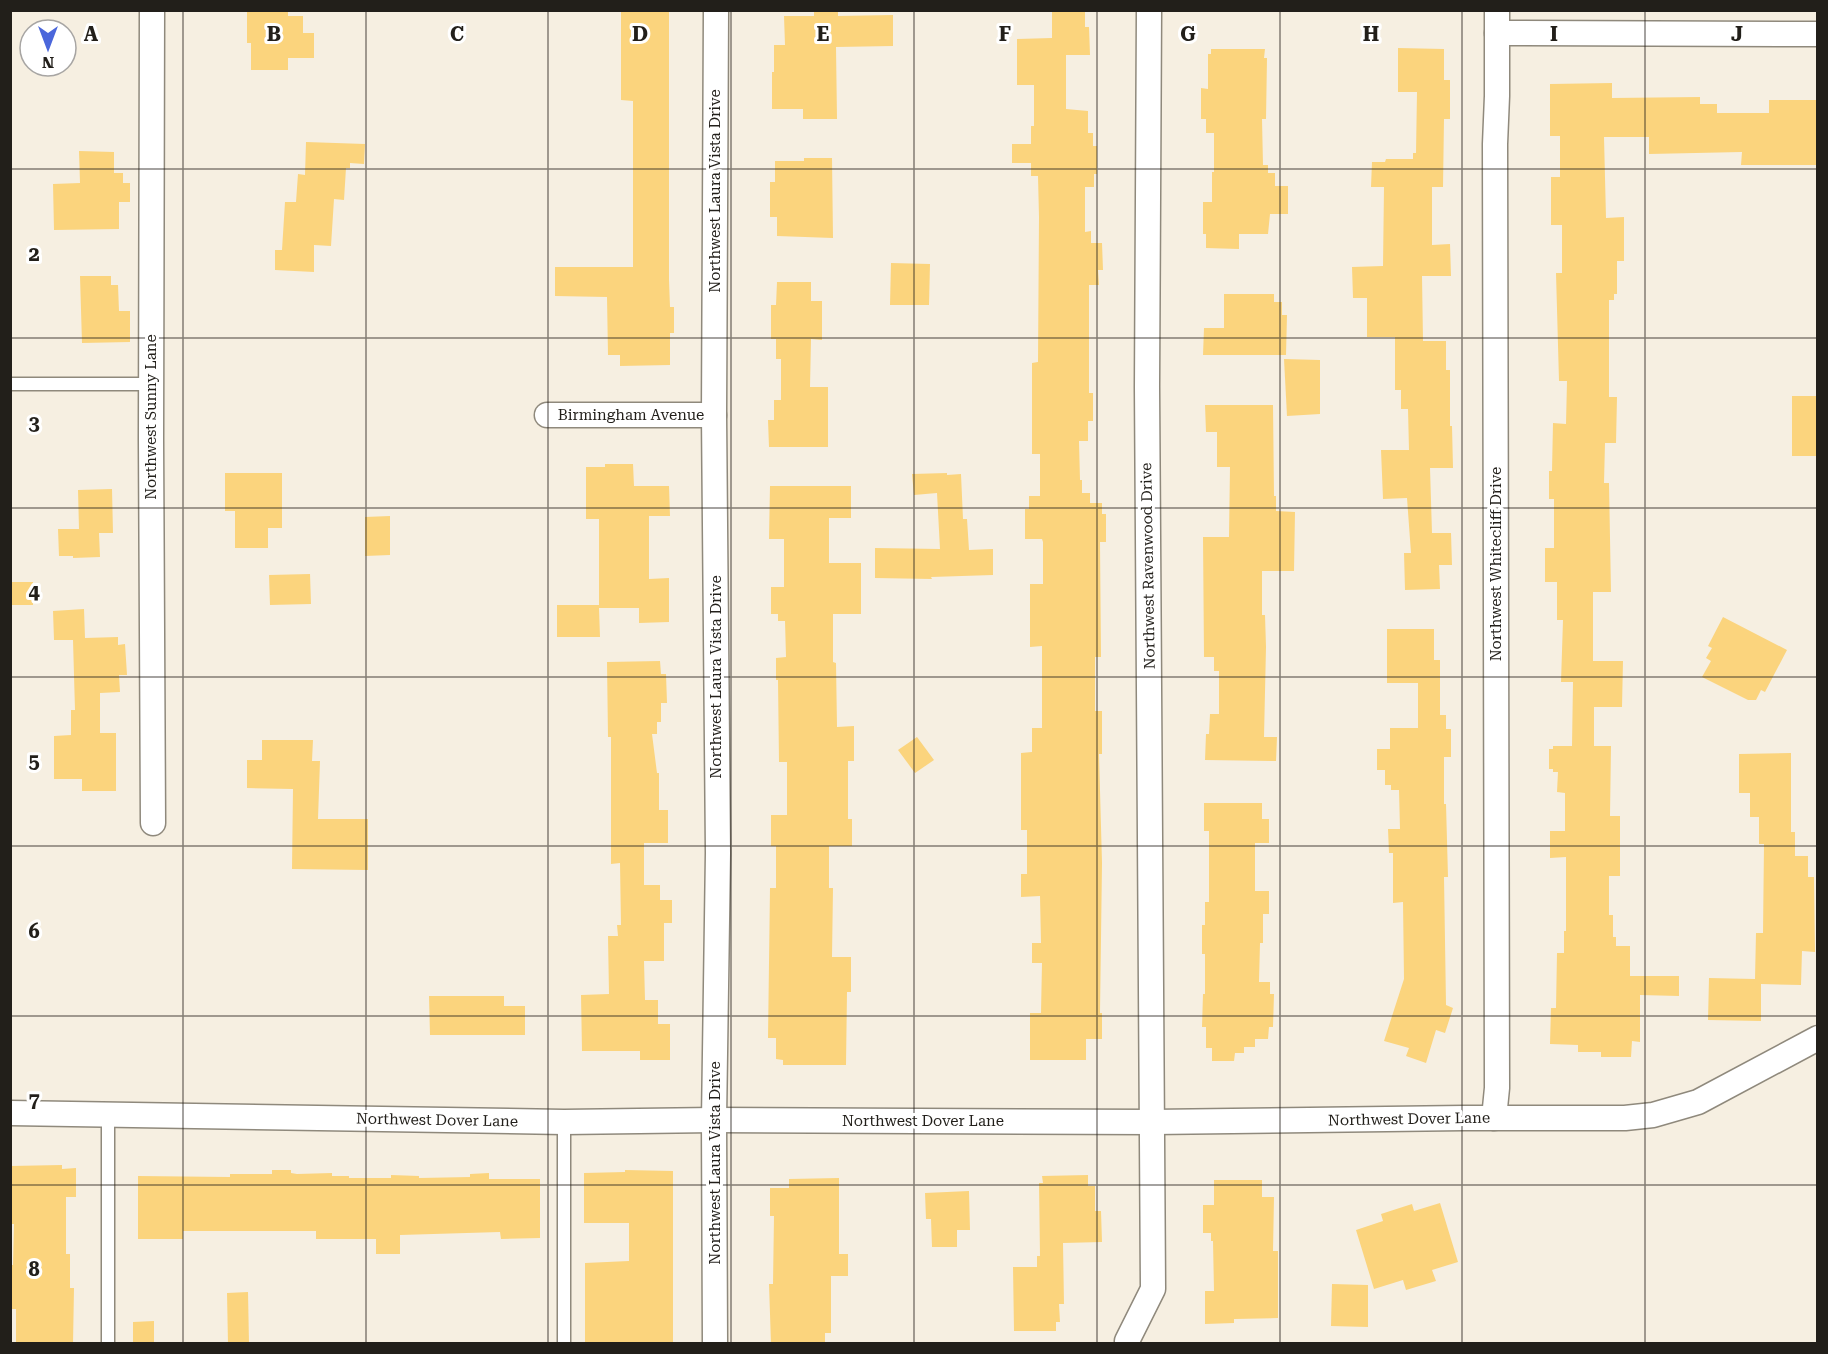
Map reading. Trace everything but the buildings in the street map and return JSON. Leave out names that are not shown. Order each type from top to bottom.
[{"type":"street","name":"Northwest Sunny Lane","points":[[152,10],[153,824]]},
{"type":"street","name":"Northwest Laura Vista Drive","points":[[715,1344],[714,1120],[718,853],[714,415],[716,10]]},
{"type":"street","name":"Northwest Ravenwood Drive","points":[[1127,1341],[1153,1289],[1147,398],[1149,10]]},
{"type":"street","points":[[1497,22],[1818,34]]},
{"type":"street","name":"Northwest Whitecliff Drive","points":[[1494,1118],[1497,1088],[1495,168],[1497,22]]},
{"type":"street","name":"Birmingham Avenue","points":[[547,415],[714,415]]},
{"type":"street","name":"Northwest Dover Lane","points":[[10,1113],[564,1122],[714,1120],[1153,1122],[1625,1118],[1653,1115],[1698,1102],[1818,1038]]},
{"type":"lane","points":[[10,384],[151,384]]},
{"type":"lane","points":[[108,1114],[108,1344]]},
{"type":"lane","points":[[564,1122],[564,1344]]}]
